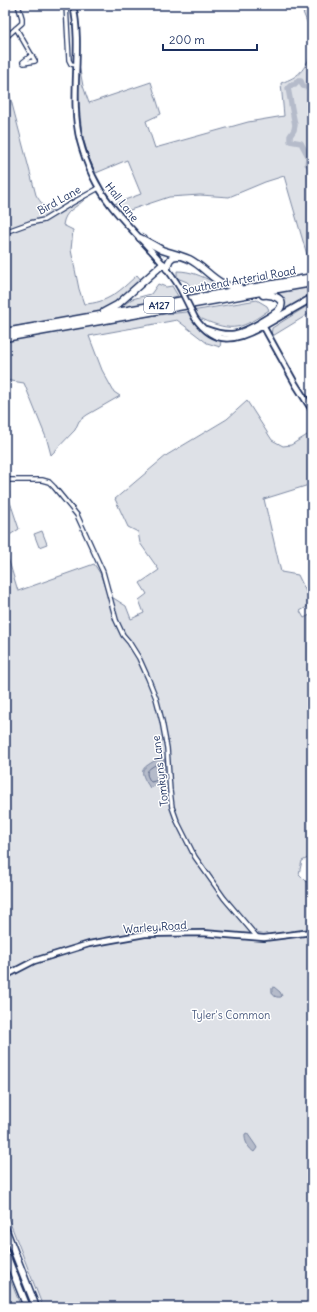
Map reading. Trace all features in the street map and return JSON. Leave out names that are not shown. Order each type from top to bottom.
[{"type":"highway","name":"A127","points":[[140,238],[161,249],[181,256],[197,264],[225,286],[259,286]]},
{"type":"highway","name":"A127","points":[[95,316],[117,305],[165,266],[175,255],[181,256]]},
{"type":"highway","name":"Southend Arterial Road","points":[[5,332],[312,277]]},
{"type":"highway","name":"Southend Arterial Road","points":[[5,338],[312,283]]},
{"type":"highway","points":[[225,298],[266,295],[278,297],[280,302],[279,309],[262,324]]},
{"type":"highway","points":[[262,324],[312,298]]},
{"type":"highway","points":[[5,1228],[36,1307]]},
{"type":"highway","points":[[5,1252],[27,1307]]},
{"type":"street","points":[[5,38],[20,25],[22,20],[18,5]]},
{"type":"street","name":"Hall Lane","points":[[66,5],[68,60],[71,64],[76,65]]},
{"type":"street","name":"Hall Lane","points":[[72,5],[76,24],[76,108],[80,140],[86,161],[99,188],[110,204],[165,266],[180,288],[195,318],[211,334],[228,339],[240,338],[255,331],[262,324]]},
{"type":"street","points":[[16,28],[32,55]]},
{"type":"street","name":"Bird Lane","points":[[5,232],[30,223],[44,220],[72,202],[99,188]]},
{"type":"street","points":[[206,329],[222,334],[235,334],[262,324],[312,410]]},
{"type":"street","points":[[255,331],[261,330],[267,333]]},
{"type":"street","name":"Tomkyns Lane","points":[[5,480],[42,480],[49,482],[77,515],[103,572],[116,620],[123,635],[139,658],[156,698],[167,748],[172,808],[177,821],[184,837],[203,869],[224,898],[257,937]]},
{"type":"street","name":"Warley Road","points":[[5,976],[34,961],[89,944],[145,934],[196,933],[270,937],[312,932]]},
{"type":"green space","points":[[300,5],[312,5],[312,34]]},
{"type":"green space","points":[[312,53],[312,272],[284,176],[229,197],[200,195],[169,197],[121,213],[114,204],[141,194],[127,160],[96,173],[85,146],[82,132],[79,103],[78,60],[83,86],[89,103],[151,82],[161,114],[146,121],[155,148],[248,122],[284,116],[281,83],[297,75],[306,64]]},
{"type":"green space","points":[[7,85],[36,195],[46,208],[55,211],[68,202],[93,189],[85,199],[68,213],[63,225],[73,230],[71,250],[79,289],[84,304],[107,299],[119,291],[137,275],[142,281],[117,302],[98,313],[5,328],[5,86]]},
{"type":"green space","points":[[177,271],[191,273],[214,282],[215,288],[207,290],[194,290],[187,282],[177,278]]},
{"type":"green space","points":[[158,284],[166,287],[172,286],[178,296],[128,307],[122,306],[132,299],[151,294]]},
{"type":"green space","points":[[312,285],[312,297],[273,319],[284,302],[279,294],[271,292]]},
{"type":"green space","points":[[257,300],[267,306],[269,310],[244,325],[237,327],[222,326],[202,319],[194,323],[206,334],[221,341],[220,347],[207,343],[177,320],[89,336],[102,370],[114,392],[120,396],[79,421],[75,430],[51,455],[47,440],[24,383],[5,380],[5,341],[149,316],[186,312]]},
{"type":"green space","points":[[312,303],[312,312],[271,337],[272,328]]},
{"type":"green space","name":"Tyler's Common","points":[[247,401],[272,440],[283,446],[291,445],[312,432],[312,484],[264,499],[281,572],[298,575],[312,604],[300,611],[304,618],[312,614],[312,856],[302,861],[299,874],[312,887],[312,1307],[43,1307],[5,1210],[5,548],[18,591],[94,564],[100,573],[107,594],[126,606],[131,619],[144,613],[139,600],[147,594],[140,583],[159,570],[140,543],[138,532],[128,527],[115,499],[167,455],[227,419]]},
{"type":"green space","points":[[5,490],[9,491],[10,502],[19,529],[5,538]]},
{"type":"green space","points":[[42,531],[47,544],[39,547],[34,534]]},
{"type":"green space","points":[[5,1266],[21,1307],[5,1307]]},
{"type":"water","points":[[159,758],[164,759],[164,779],[162,783],[150,788],[144,776],[143,770]]},
{"type":"water","points":[[274,987],[280,992],[281,997],[276,997],[273,994],[272,988]]},
{"type":"water","points":[[247,1133],[257,1148],[254,1152],[246,1142],[245,1134]]},
{"type":"waterway","points":[[312,87],[310,88],[303,86],[301,81],[297,81],[295,85],[291,85],[288,88],[295,125],[290,136],[290,141],[301,143],[308,156],[307,164],[312,166]]}]
